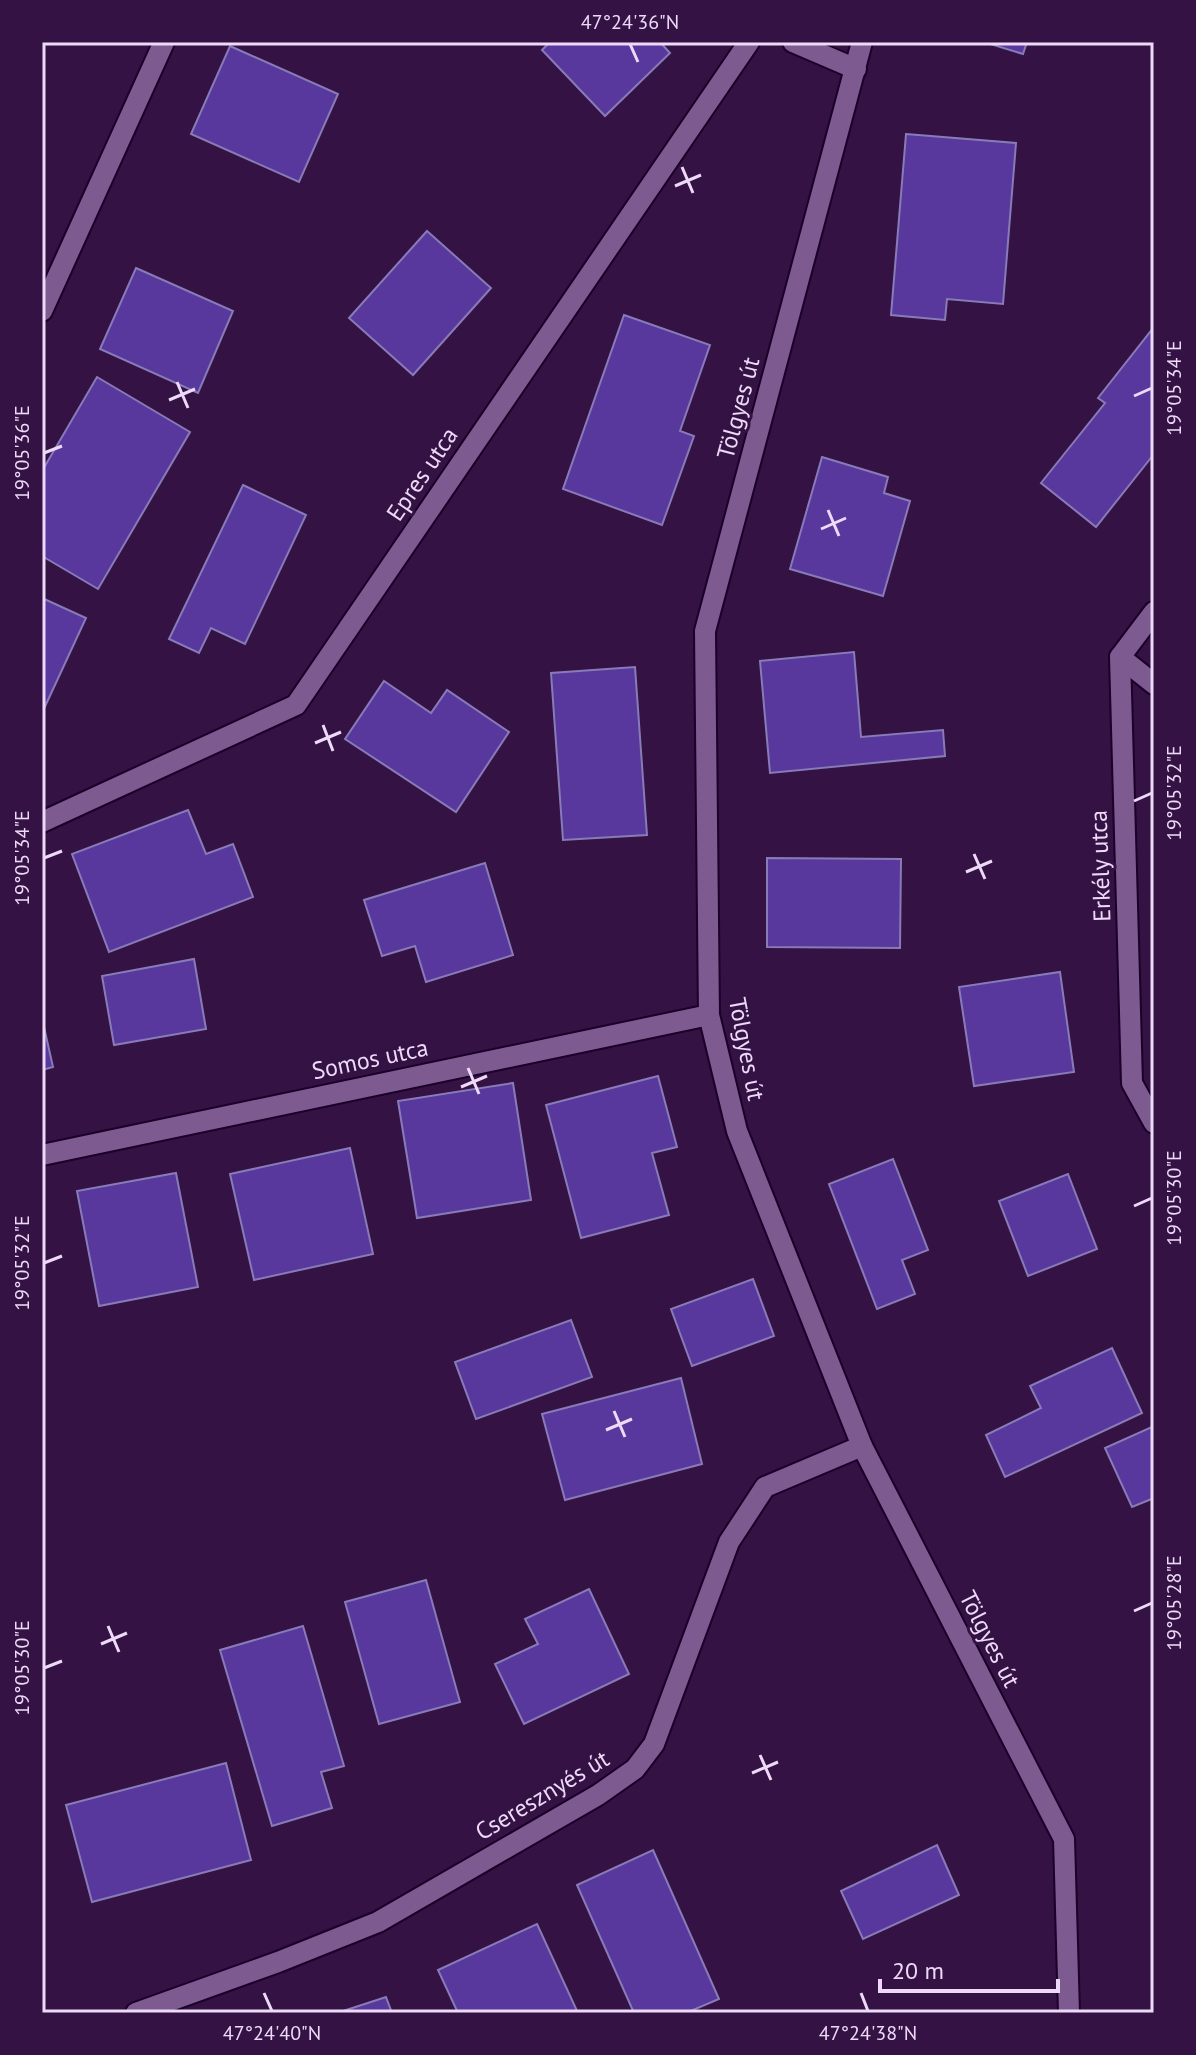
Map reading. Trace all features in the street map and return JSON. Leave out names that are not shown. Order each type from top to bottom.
[{"type":"street","points":[[42,311],[164,42]]},
{"type":"street","name":"Epres utca","points":[[42,822],[296,705],[749,42]]},
{"type":"street","points":[[793,42],[856,69]]},
{"type":"street","name":"Tölgyes út","points":[[862,42],[705,631],[709,1015],[737,1131],[862,1446],[1064,1839],[1069,2013]]},
{"type":"street","points":[[1154,612],[1120,657],[1154,684]]},
{"type":"street","name":"Erkély utca","points":[[1120,657],[1132,1083],[1154,1123]]},
{"type":"street","name":"Somos utca","points":[[42,1155],[709,1015]]},
{"type":"street","name":"Cseresznyés út","points":[[136,2013],[378,1922],[598,1795],[635,1769],[654,1744],[729,1542],[765,1487],[862,1446]]},
{"type":"building","points":[[550,42],[660,42],[670,53],[605,116],[542,50]]},
{"type":"building","points":[[984,42],[1027,42],[1023,54]]},
{"type":"building","points":[[230,46],[338,94],[299,182],[191,134]]},
{"type":"building","points":[[906,134],[1016,143],[1003,304],[947,299],[945,320],[891,315]]},
{"type":"building","points":[[427,231],[491,288],[413,375],[349,318]]},
{"type":"building","points":[[136,268],[233,311],[198,393],[100,349]]},
{"type":"building","points":[[624,315],[710,345],[680,431],[694,436],[662,525],[563,489]]},
{"type":"building","points":[[1154,327],[1154,454],[1096,527],[1041,483],[1105,403],[1098,398]]},
{"type":"building","points":[[97,377],[190,432],[98,589],[42,556],[42,471]]},
{"type":"building","points":[[822,457],[888,477],[884,493],[910,501],[883,596],[790,569]]},
{"type":"building","points":[[243,485],[306,515],[245,644],[211,628],[199,653],[169,639]]},
{"type":"building","points":[[42,598],[86,618],[42,713]]},
{"type":"building","points":[[854,652],[861,737],[943,730],[945,756],[770,773],[760,661]]},
{"type":"building","points":[[635,667],[647,835],[563,840],[551,673]]},
{"type":"building","points":[[384,681],[431,713],[447,690],[509,732],[456,812],[345,739]]},
{"type":"building","points":[[188,810],[206,854],[233,844],[253,897],[109,952],[72,854]]},
{"type":"building","points":[[767,858],[901,859],[900,948],[767,947]]},
{"type":"building","points":[[485,863],[513,955],[426,982],[415,946],[382,956],[364,900]]},
{"type":"building","points":[[194,959],[206,1029],[114,1045],[102,976]]},
{"type":"building","points":[[1060,972],[1074,1072],[974,1086],[959,987]]},
{"type":"building","points":[[42,1018],[53,1067],[42,1070]]},
{"type":"building","points":[[658,1076],[677,1147],[652,1153],[669,1215],[581,1238],[546,1105]]},
{"type":"building","points":[[513,1083],[531,1200],[417,1218],[398,1101]]},
{"type":"building","points":[[350,1148],[373,1254],[254,1280],[230,1174]]},
{"type":"building","points":[[893,1159],[928,1250],[902,1260],[915,1294],[877,1309],[829,1184]]},
{"type":"building","points":[[176,1173],[198,1287],[99,1306],[77,1191]]},
{"type":"building","points":[[1068,1174],[1097,1249],[1028,1276],[999,1201]]},
{"type":"building","points":[[753,1279],[774,1336],[692,1366],[671,1309]]},
{"type":"building","points":[[571,1320],[592,1377],[476,1419],[455,1362]]},
{"type":"building","points":[[1112,1348],[1142,1413],[1005,1477],[986,1435],[1041,1408],[1030,1386]]},
{"type":"building","points":[[681,1378],[702,1464],[565,1500],[542,1414]]},
{"type":"building","points":[[1154,1426],[1154,1498],[1132,1507],[1105,1448]]},
{"type":"building","points":[[426,1580],[460,1702],[379,1724],[345,1602]]},
{"type":"building","points":[[589,1589],[629,1674],[524,1724],[495,1664],[538,1644],[525,1619]]},
{"type":"building","points":[[303,1626],[344,1766],[321,1772],[332,1808],[272,1826],[220,1650]]},
{"type":"building","points":[[226,1763],[251,1860],[92,1902],[66,1805]]},
{"type":"building","points":[[937,1845],[959,1895],[863,1939],[841,1891]]},
{"type":"building","points":[[653,1850],[719,1999],[686,2013],[634,2013],[577,1885]]},
{"type":"building","points":[[537,1924],[578,2013],[458,2013],[438,1970]]},
{"type":"building","points":[[386,1997],[392,2013],[337,2013]]}]
